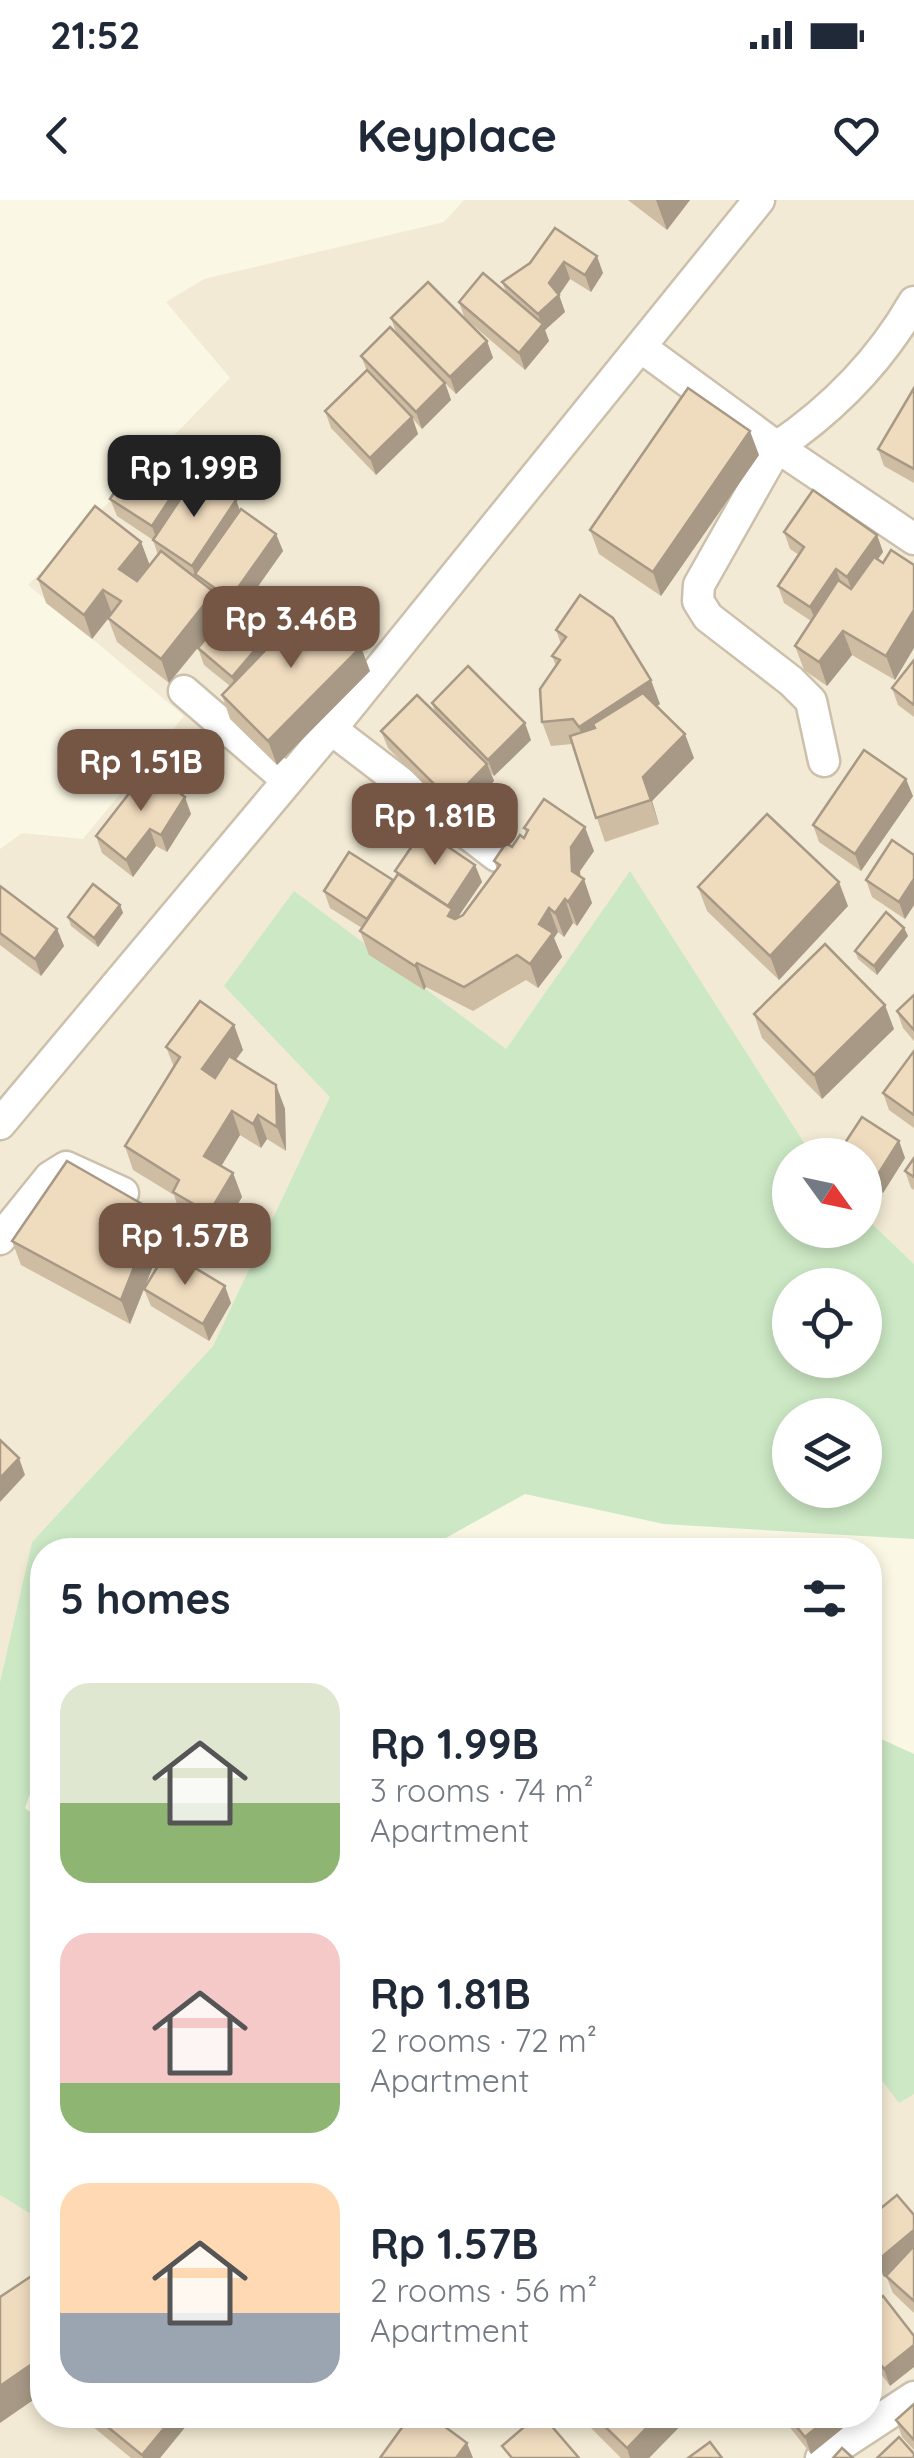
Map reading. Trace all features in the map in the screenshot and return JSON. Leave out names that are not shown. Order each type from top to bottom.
[{"type":"street","points":[[0,1124],[332,729],[759,200]]},
{"type":"street","points":[[824,761],[810,702],[791,681],[708,617],[698,601],[699,586],[777,447],[811,423],[869,368],[893,339],[914,302]]},
{"type":"street","points":[[642,348],[777,447],[914,539]]},
{"type":"street","points":[[184,691],[287,780]]},
{"type":"street","points":[[332,729],[497,856]]},
{"type":"street","points":[[0,1239],[50,1177],[66,1166],[124,1193]]},
{"type":"street","points":[[882,2418],[914,2397]]},
{"type":"street","points":[[821,2458],[867,2428]]},
{"type":"shaded area","points":[[464,200],[914,200],[914,1264],[882,1233],[882,1138],[801,1138],[630,872],[506,1049],[224,986],[331,1097],[213,1346],[36,1538],[30,1538],[0,1682],[0,849],[22,833],[83,839],[184,716],[28,585],[230,378],[166,302],[204,279],[444,222]]},
{"type":"shaded area","points":[[882,2080],[899,2102],[914,2094],[914,2458],[0,2458],[0,2195],[30,2214],[30,2428],[882,2428]]},
{"type":"green space","points":[[630,871],[801,1138],[772,1138],[772,1248],[882,1248],[882,1233],[914,1264],[914,1539],[664,1524],[525,1494],[446,1538],[36,1538],[213,1346],[330,1097],[224,986],[294,891],[506,1049]]},
{"type":"green space","points":[[30,1551],[30,1794],[25,1808],[30,1812],[30,2214],[0,2195],[0,1682]]},
{"type":"green space","points":[[882,1739],[914,1754],[914,2094],[899,2103],[882,2081]]},
{"type":"building","points":[[555,228],[597,256],[585,275],[564,262],[549,283],[559,295],[538,314],[502,282],[530,263]]},
{"type":"building","points":[[483,273],[543,324],[519,353],[459,302]]},
{"type":"building","points":[[428,282],[487,341],[450,377],[391,318]]},
{"type":"building","points":[[390,327],[445,383],[416,412],[361,356]]},
{"type":"building","points":[[367,370],[412,417],[370,458],[325,411]]},
{"type":"building","points":[[688,388],[750,431],[653,572],[590,530]]},
{"type":"building","points":[[914,388],[914,469],[878,449]]},
{"type":"building","points":[[147,443],[189,470],[152,526],[110,499]]},
{"type":"building","points":[[197,474],[236,500],[192,566],[153,540]]},
{"type":"building","points":[[813,490],[877,535],[847,577],[836,569],[810,607],[778,586],[804,547],[784,532]]},
{"type":"building","points":[[95,506],[141,542],[119,569],[137,581],[161,551],[214,592],[161,659],[108,618],[121,601],[103,590],[84,615],[38,579]]},
{"type":"building","points":[[241,509],[276,534],[230,599],[195,574]]},
{"type":"building","points":[[891,550],[914,565],[914,610],[886,656],[843,631],[819,662],[795,646],[838,580],[851,589],[874,557],[883,563]]},
{"type":"building","points":[[246,590],[281,619],[232,677],[198,648]]},
{"type":"building","points":[[580,595],[613,618],[651,680],[579,727],[573,719],[542,722],[540,689],[560,660],[552,656],[566,637],[556,630]]},
{"type":"building","points":[[313,601],[361,647],[268,741],[222,695]]},
{"type":"building","points":[[914,660],[914,705],[892,688]]},
{"type":"building","points":[[468,666],[525,723],[488,760],[432,703]]},
{"type":"building","points":[[643,693],[685,734],[643,777],[651,800],[596,818],[570,736],[595,728],[593,724]]},
{"type":"building","points":[[417,695],[487,764],[451,801],[381,731]]},
{"type":"building","points":[[864,750],[906,779],[855,854],[813,825]]},
{"type":"building","points":[[148,769],[185,797],[161,835],[150,829],[126,860],[96,836]]},
{"type":"building","points":[[544,799],[585,827],[571,847],[572,871],[584,879],[555,913],[549,908],[539,924],[553,933],[530,964],[517,955],[464,987],[417,963],[415,966],[360,931],[398,874],[452,909],[448,916],[455,919],[463,915],[500,865],[494,861],[506,843],[512,847],[520,835],[524,838],[528,830],[524,828]]},
{"type":"building","points":[[767,814],[839,882],[770,956],[698,887]]},
{"type":"building","points":[[423,830],[475,865],[448,906],[395,871]]},
{"type":"building","points":[[892,840],[914,855],[914,879],[899,902],[866,880]]},
{"type":"building","points":[[349,852],[393,880],[367,919],[324,891]]},
{"type":"building","points":[[93,884],[120,905],[94,938],[68,917]]},
{"type":"building","points":[[0,886],[57,929],[35,959],[0,933]]},
{"type":"building","points":[[886,912],[904,928],[874,966],[855,951]]},
{"type":"building","points":[[825,944],[885,1005],[814,1075],[754,1014]]},
{"type":"building","points":[[914,995],[914,1030],[897,1011]]},
{"type":"building","points":[[200,1001],[234,1025],[202,1069],[215,1078],[229,1056],[276,1085],[277,1127],[258,1115],[253,1124],[232,1111],[204,1156],[233,1173],[209,1213],[173,1192],[179,1180],[125,1146],[180,1057],[166,1047]]},
{"type":"building","points":[[914,1051],[914,1115],[883,1093]]},
{"type":"building","points":[[862,1117],[899,1141],[882,1168],[882,1138],[848,1138]]},
{"type":"building","points":[[914,1158],[914,1177],[905,1171]]},
{"type":"building","points":[[67,1161],[156,1212],[121,1300],[12,1241]]},
{"type":"building","points":[[167,1251],[225,1286],[203,1324],[144,1289]]},
{"type":"building","points":[[0,1440],[19,1458],[0,1478]]},
{"type":"building","points":[[897,2195],[914,2215],[914,2230],[882,2257],[882,2207]]},
{"type":"building","points":[[914,2246],[914,2301],[886,2276]]},
{"type":"building","points":[[30,2277],[30,2365],[0,2386],[0,2297]]},
{"type":"building","points":[[882,2297],[914,2336],[914,2345],[884,2369],[882,2366]]},
{"type":"building","points":[[914,2404],[914,2440],[896,2420]]},
{"type":"building","points":[[109,2428],[164,2428],[142,2455]]},
{"type":"building","points":[[402,2428],[447,2428],[467,2443],[456,2458],[380,2458]]},
{"type":"building","points":[[523,2428],[553,2428],[579,2458],[512,2458],[502,2446]]},
{"type":"building","points":[[606,2428],[646,2428],[627,2448]]},
{"type":"building","points":[[798,2428],[816,2428],[805,2437]]},
{"type":"building","points":[[899,2437],[914,2458],[877,2458]]},
{"type":"building","points":[[710,2442],[722,2458],[688,2458]]},
{"type":"building","points":[[842,2448],[853,2458],[833,2458]]}]
